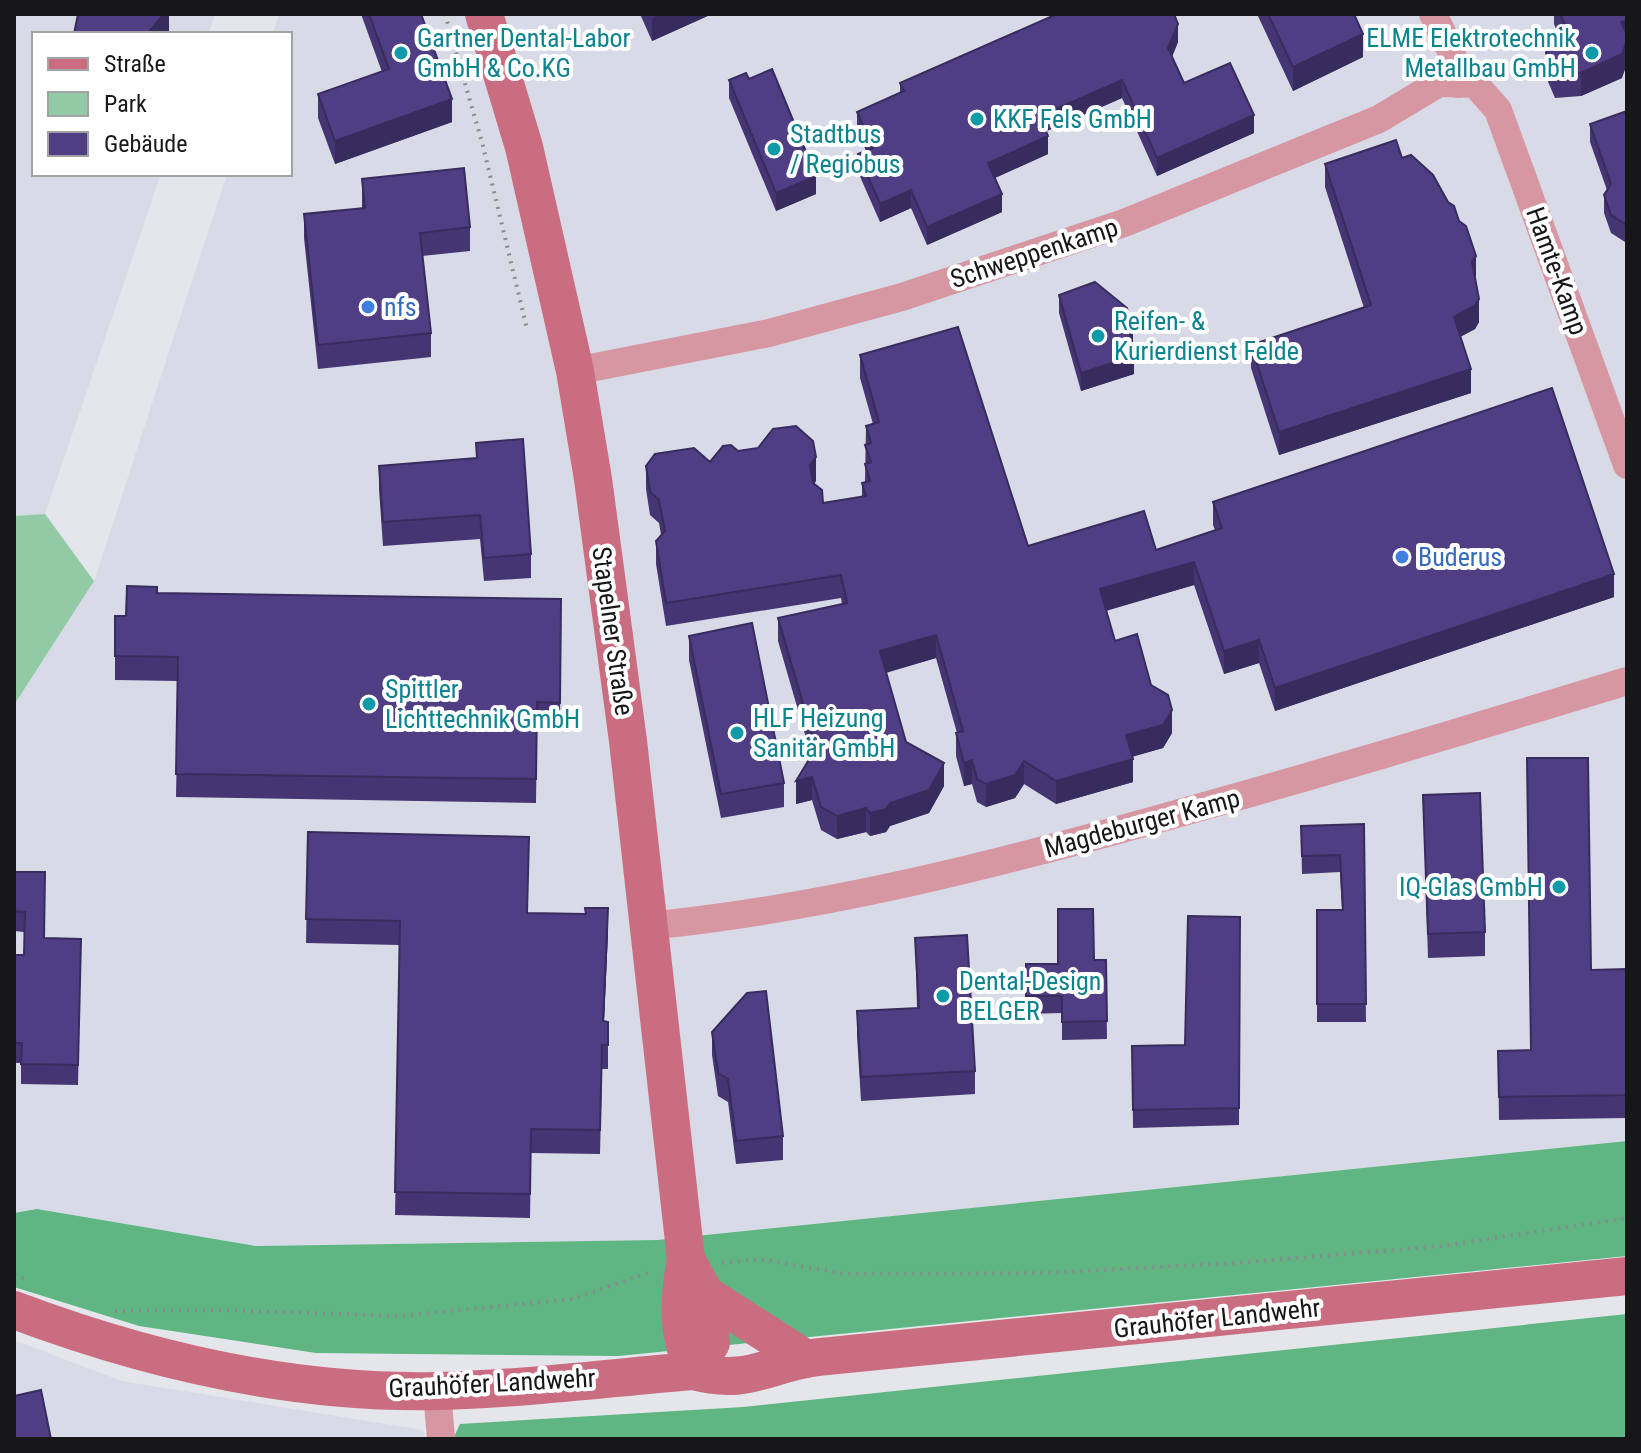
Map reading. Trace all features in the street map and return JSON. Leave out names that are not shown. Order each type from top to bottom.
[{"type":"street","name":"Stapelner Straße","points":[[484,14],[524,147],[575,371],[624,709],[648,926],[702,1272],[679,1298],[680,1338],[693,1371]]},
{"type":"street","name":"Hamte-Kamp","points":[[1433,14],[1466,84],[1498,110],[1627,465]]},
{"type":"street","name":"Schweppenkamp","points":[[575,371],[769,333],[917,292],[1124,223],[1379,119],[1439,83],[1466,84]]},
{"type":"street","name":"Magdeburger Kamp","points":[[648,926],[701,920],[909,884],[1059,847],[1418,745],[1627,681]]},
{"type":"street","points":[[702,1272],[806,1359]]},
{"type":"street","name":"Grauhöfer Landwehr","points":[[20,1295],[94,1340],[252,1376],[342,1387],[437,1391],[693,1371],[721,1379],[761,1374],[806,1359],[1627,1276]]},
{"type":"street","points":[[437,1391],[441,1439]]},
{"type":"path","points":[[445,14],[483,146],[527,329]]},
{"type":"path","points":[[112,1311],[221,1310],[399,1316],[573,1299],[760,1259],[845,1274],[1044,1273],[1206,1265],[1442,1246],[1627,1218]]},
{"type":"path","points":[[14,1275],[20,1295]]},
{"type":"shaded area","points":[[14,14],[215,14],[210,32],[32,32],[32,176],[160,176],[45,514],[14,516]]},
{"type":"shaded area","points":[[279,14],[1627,14],[1627,1141],[657,1240],[256,1246],[37,1209],[14,1213],[14,705],[94,581],[226,176],[292,176],[292,32],[274,32]]},
{"type":"shaded area","points":[[14,1340],[122,1381],[423,1430],[425,1439],[14,1439]]},
{"type":"green space","points":[[45,514],[94,581],[14,705],[14,516]]},
{"type":"green space","points":[[1627,1141],[1627,1256],[618,1356],[316,1353],[139,1326],[14,1287],[14,1213],[37,1209],[256,1246],[657,1240]]},
{"type":"green space","points":[[1627,1314],[1627,1439],[453,1439],[460,1424],[743,1407]]},
{"type":"building","points":[[78,14],[164,14],[149,32],[74,32]]},
{"type":"building","name":"Gartner Dental-Labor GmbH & Co.KG","points":[[369,14],[421,14],[452,99],[335,141],[318,94],[389,69]]},
{"type":"building","name":"KKF Fels GmbH","points":[[1057,14],[1174,14],[1178,24],[1168,48],[1184,83],[1230,63],[1254,115],[1157,158],[1122,80],[1040,116],[1048,136],[988,163],[1002,194],[927,227],[911,190],[880,204],[858,154],[873,148],[857,112],[904,91],[900,83]]},
{"type":"building","points":[[1268,14],[1354,14],[1363,34],[1293,67]]},
{"type":"building","name":"ELME Elektrotechnik Metallbau GmbH","points":[[1560,14],[1627,14],[1627,20],[1621,22],[1627,34],[1622,54],[1581,73],[1555,74],[1546,53],[1553,32],[1566,27]]},
{"type":"building","name":"Stadtbus / Regiobus","points":[[772,69],[816,176],[776,193],[729,80],[746,73],[749,79]]},
{"type":"building","points":[[1627,111],[1627,228],[1611,215],[1604,195],[1611,184],[1590,124]]},
{"type":"building","points":[[1396,140],[1402,158],[1411,155],[1433,175],[1448,202],[1454,206],[1459,221],[1466,226],[1476,256],[1472,262],[1479,299],[1475,305],[1454,317],[1471,369],[1279,432],[1251,345],[1371,305],[1325,164]]},
{"type":"building","name":"nfs","points":[[464,168],[470,227],[420,233],[431,333],[318,345],[304,214],[365,208],[362,179]]},
{"type":"building","name":"Reifen- & Kurierdienst Felde","points":[[1095,282],[1127,308],[1133,328],[1129,339],[1134,356],[1081,373],[1059,295]]},
{"type":"building","points":[[958,327],[1028,546],[1144,511],[1156,550],[1222,528],[1213,502],[1552,388],[1614,574],[1275,688],[1259,640],[1224,651],[1194,562],[1100,589],[1115,641],[1137,634],[1151,685],[1168,695],[1172,710],[1163,725],[1126,735],[1133,759],[1056,781],[1024,761],[1015,775],[986,784],[977,779],[972,760],[964,763],[956,733],[963,731],[936,635],[880,651],[906,742],[944,763],[929,790],[890,803],[886,809],[870,813],[866,808],[837,816],[821,807],[812,777],[796,781],[816,748],[778,618],[847,603],[841,575],[666,603],[656,541],[665,531],[659,500],[650,492],[646,466],[655,454],[694,448],[710,462],[723,446],[731,445],[738,451],[758,448],[773,429],[796,426],[813,441],[816,457],[810,465],[813,483],[822,490],[823,503],[866,496],[862,483],[870,481],[865,464],[871,462],[865,445],[871,443],[866,426],[879,422],[860,355]]},
{"type":"building","points":[[523,439],[531,554],[484,558],[480,515],[383,522],[379,466],[477,458],[476,443]]},
{"type":"building","name":"Spittler Lichttechnik GmbH","points":[[127,586],[157,587],[157,593],[561,599],[560,703],[537,702],[536,779],[176,774],[178,657],[115,656],[115,616],[126,616]]},
{"type":"building","name":"HLF Heizung Sanitär GmbH","points":[[752,623],[784,783],[721,794],[689,636]]},
{"type":"building","name":"IQ-Glas GmbH","points":[[1527,758],[1588,758],[1591,970],[1627,969],[1627,1095],[1499,1097],[1498,1051],[1531,1050]]},
{"type":"building","points":[[1480,793],[1485,932],[1428,934],[1423,795]]},
{"type":"building","points":[[1364,824],[1366,1004],[1317,1004],[1317,910],[1343,910],[1340,855],[1302,856],[1301,826]]},
{"type":"building","points":[[308,832],[529,837],[527,913],[586,914],[585,908],[608,908],[603,1021],[608,1022],[608,1045],[602,1045],[600,1130],[531,1129],[530,1194],[395,1192],[400,921],[306,919]]},
{"type":"building","points":[[14,872],[45,872],[44,938],[81,939],[78,1065],[21,1064],[22,1043],[14,1043],[14,955],[24,955],[25,912],[14,911]]},
{"type":"building","points":[[1058,909],[1093,909],[1094,960],[1106,960],[1107,1021],[1062,1022],[1062,996],[1026,996],[1026,964],[1058,964]]},
{"type":"building","points":[[1188,916],[1240,917],[1239,1108],[1133,1110],[1132,1046],[1185,1045]]},
{"type":"building","name":"Dental-Design BELGER","points":[[967,935],[975,1071],[861,1077],[857,1011],[919,1008],[915,938]]},
{"type":"building","points":[[766,991],[783,1136],[736,1141],[728,1079],[718,1073],[712,1032],[747,993]]},
{"type":"building","points":[[41,1390],[51,1439],[14,1439],[14,1396]]},
{"type":"place","name":"Gartner Dental-Labor GmbH & Co.KG","points":[[401,53]]},
{"type":"place","name":"ELME Elektrotechnik Metallbau GmbH","points":[[1592,53]]},
{"type":"place","name":"KKF Fels GmbH","points":[[977,119]]},
{"type":"place","name":"Stadtbus / Regiobus","points":[[774,149]]},
{"type":"place","name":"nfs","points":[[368,307]]},
{"type":"place","name":"Reifen- & Kurierdienst Felde","points":[[1098,336]]},
{"type":"place","name":"Buderus","points":[[1402,557]]},
{"type":"place","name":"Spittler Lichttechnik GmbH","points":[[369,704]]},
{"type":"place","name":"HLF Heizung Sanitär GmbH","points":[[737,733]]},
{"type":"place","name":"IQ-Glas GmbH","points":[[1559,887]]},
{"type":"place","name":"Dental-Design BELGER","points":[[943,996]]}]
